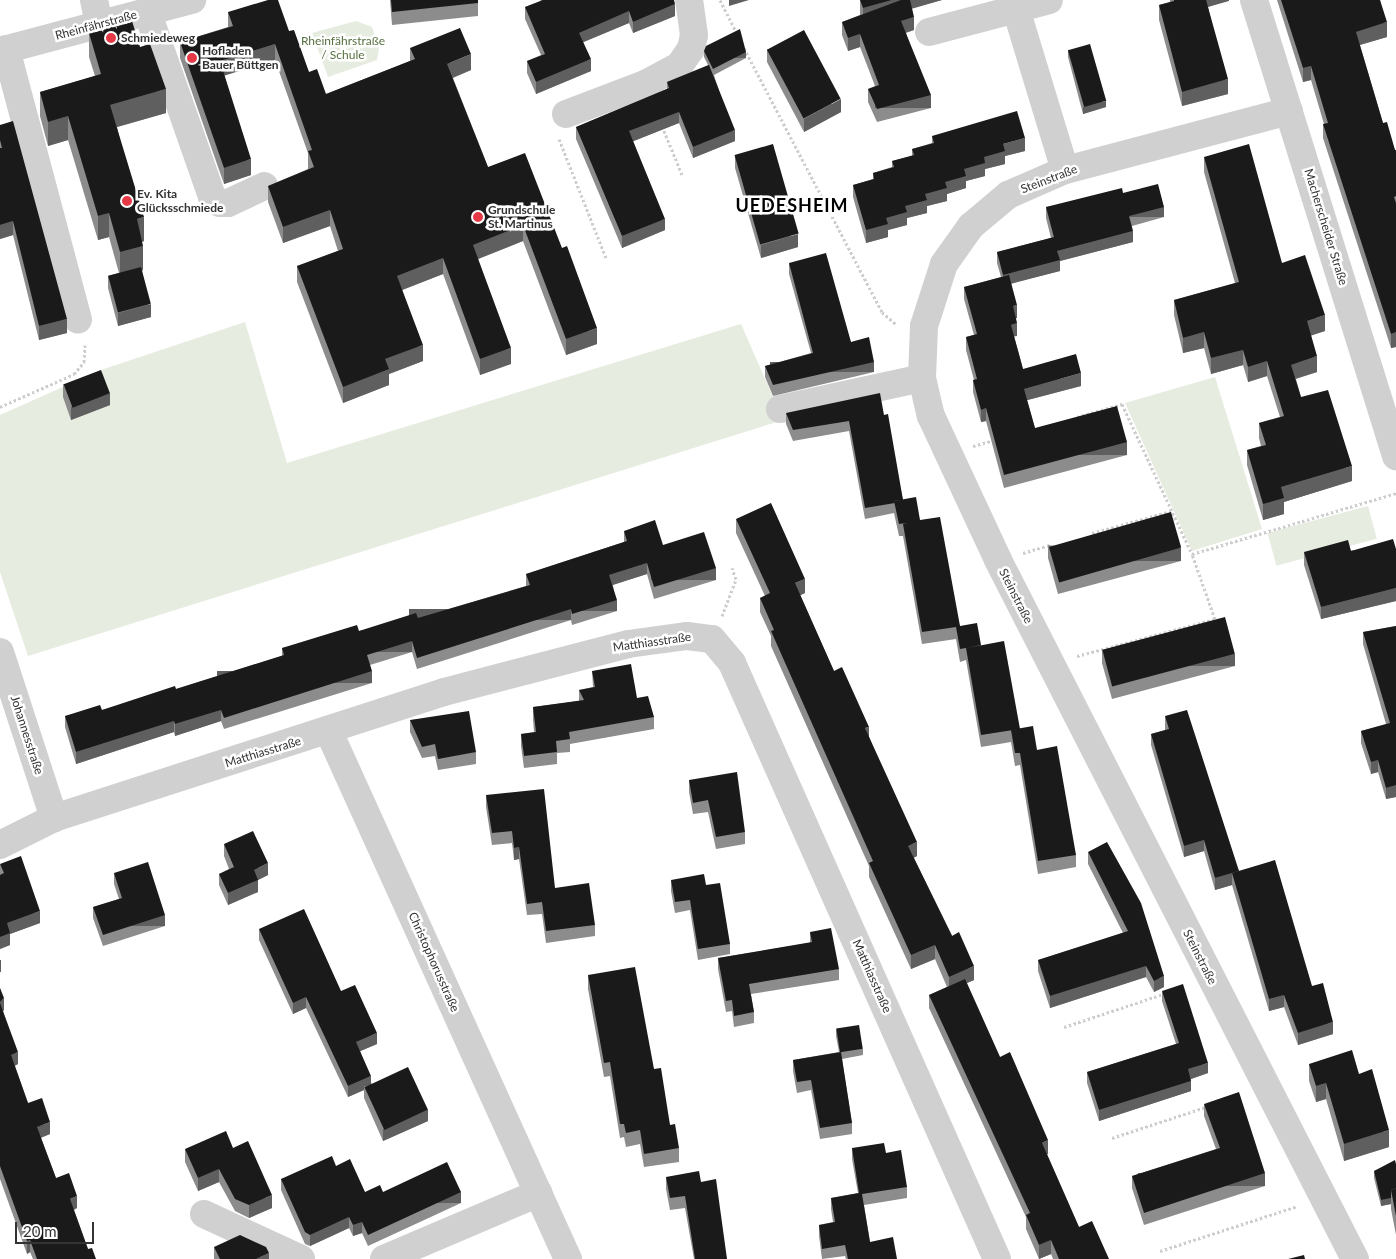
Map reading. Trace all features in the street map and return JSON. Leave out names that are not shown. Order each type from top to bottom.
[{"type":"street","name":"Rheinfährstraße","points":[[3,50],[96,12],[147,11],[192,0]]},
{"type":"street","points":[[566,114],[645,84],[679,66],[688,56],[694,35],[689,0]]},
{"type":"street","points":[[929,32],[1049,0]]},
{"type":"street","name":"Macherscheider Straße","points":[[1254,0],[1289,112],[1385,379],[1396,456]]},
{"type":"street","points":[[1016,9],[1065,170]]},
{"type":"street","points":[[147,11],[212,197],[220,203],[228,203],[264,186]]},
{"type":"street","points":[[3,50],[78,320]]},
{"type":"street","name":"Steinstraße","points":[[1289,112],[1065,170],[1008,195],[971,226],[944,264],[936,284],[922,346],[922,378],[930,416],[946,454],[998,560],[1355,1259]]},
{"type":"street","points":[[780,409],[922,378]]},
{"type":"street","name":"Matthiasstraße","points":[[0,845],[54,818],[329,732],[444,692],[593,652],[667,638],[696,636],[712,639],[732,663],[997,1259]]},
{"type":"street","name":"Johannesstraße","points":[[0,652],[54,818]]},
{"type":"street","name":"Christophorusstraße","points":[[329,732],[568,1259]]},
{"type":"street","points":[[384,1259],[539,1193]]},
{"type":"street","points":[[204,1214],[301,1259]]},
{"type":"path","points":[[720,0],[738,36]]},
{"type":"path","points":[[742,44],[882,312],[922,346]]},
{"type":"path","points":[[645,84],[683,177]]},
{"type":"path","points":[[566,114],[554,127],[606,258]]},
{"type":"path","points":[[0,407],[74,374],[84,362],[86,351],[78,320]]},
{"type":"path","points":[[1049,663],[1215,619],[1192,554],[1122,404],[1066,420]]},
{"type":"path","points":[[946,454],[1002,438]]},
{"type":"path","points":[[1192,554],[1396,493]]},
{"type":"path","points":[[1086,535],[1171,511]]},
{"type":"path","points":[[998,560],[1058,543]]},
{"type":"path","points":[[712,639],[736,579],[732,568]]},
{"type":"path","points":[[1064,1027],[1212,978]]},
{"type":"path","points":[[1112,1138],[1212,1106]]},
{"type":"path","points":[[1160,1251],[1325,1198]]},
{"type":"green space","name":"Rheinfährstraße / Schule","points":[[356,21],[372,27],[379,48],[377,60],[328,77],[312,33]]},
{"type":"green space","points":[[245,322],[287,463],[741,324],[783,420],[28,656],[0,572],[0,415],[101,370]]},
{"type":"green space","points":[[1215,377],[1262,529],[1192,551],[1125,403]]},
{"type":"green space","points":[[1368,506],[1377,539],[1276,566],[1268,533]]},
{"type":"building","points":[[268,0],[278,0],[289,31],[294,30],[309,72],[317,69],[326,94],[415,59],[410,48],[460,28],[471,54],[447,64],[488,167],[525,153],[562,248],[567,246],[597,328],[566,339],[523,225],[473,245],[511,348],[480,359],[443,258],[397,276],[423,345],[385,359],[389,369],[343,387],[297,266],[343,249],[330,210],[283,227],[268,186],[314,167],[308,151],[312,150],[275,44],[220,61],[251,159],[224,168],[180,42],[233,26],[228,12]]},
{"type":"building","points":[[391,0],[478,0],[478,3],[392,12]]},
{"type":"building","points":[[543,0],[674,0],[675,4],[633,22],[629,11],[579,33],[591,59],[536,82],[527,61],[545,54],[525,7]]},
{"type":"building","points":[[860,0],[892,0],[863,8]]},
{"type":"building","points":[[901,0],[910,0],[914,17],[901,21],[931,95],[877,109],[868,89],[879,85],[860,34],[848,38],[842,22]]},
{"type":"building","points":[[1174,0],[1206,0],[1228,79],[1182,92],[1159,5]]},
{"type":"building","points":[[1281,0],[1380,0],[1387,22],[1356,32],[1383,123],[1387,122],[1396,150],[1396,196],[1394,197],[1396,203],[1396,332],[1391,334],[1323,124],[1328,123],[1311,66],[1303,68]]},
{"type":"building","points":[[132,21],[140,47],[150,44],[166,89],[110,105],[144,217],[137,219],[143,246],[120,252],[109,213],[98,216],[68,116],[48,122],[40,92],[101,74],[89,33]]},
{"type":"building","points":[[740,29],[746,52],[713,69],[704,51],[706,46]]},
{"type":"building","points":[[804,30],[841,99],[804,119],[767,50]]},
{"type":"building","points":[[1090,44],[1106,101],[1084,107],[1068,50]]},
{"type":"building","points":[[709,65],[735,130],[693,147],[679,112],[629,131],[665,219],[622,236],[576,127],[669,88],[667,82]]},
{"type":"building","points":[[1017,111],[1025,138],[1003,144],[1005,151],[984,157],[985,163],[964,169],[966,176],[945,182],[947,188],[925,194],[927,200],[905,206],[907,212],[886,218],[888,224],[866,230],[853,185],[874,179],[873,173],[894,167],[892,161],[914,155],[912,149],[934,143],[932,136]]},
{"type":"building","points":[[13,121],[67,319],[39,326],[13,221],[0,225],[0,148],[2,148],[0,125]]},
{"type":"building","points":[[773,144],[799,233],[760,244],[735,155]]},
{"type":"building","points":[[1249,144],[1282,263],[1305,255],[1325,315],[1307,321],[1317,356],[1291,365],[1301,397],[1328,390],[1352,466],[1281,487],[1284,498],[1263,504],[1247,450],[1266,445],[1259,423],[1284,416],[1267,361],[1248,367],[1243,350],[1211,358],[1204,332],[1183,338],[1174,300],[1239,282],[1204,157]]},
{"type":"building","points":[[1158,184],[1164,207],[1129,216],[1133,231],[1057,251],[1060,260],[1003,275],[997,252],[1054,237],[1046,207],[1122,188],[1123,193]]},
{"type":"building","points":[[826,253],[851,342],[869,337],[874,362],[773,385],[765,366],[813,353],[789,263]]},
{"type":"building","points":[[141,267],[151,304],[118,313],[108,276]]},
{"type":"building","points":[[1009,275],[1017,305],[1013,306],[1017,323],[1011,325],[1023,369],[1076,354],[1081,373],[1024,389],[1035,428],[1117,406],[1127,442],[1004,475],[986,408],[981,410],[973,380],[977,379],[966,337],[977,334],[964,287]]},
{"type":"building","points":[[101,370],[110,393],[73,408],[64,384]]},
{"type":"building","points":[[880,393],[884,415],[888,414],[903,500],[865,508],[849,421],[793,430],[786,413]]},
{"type":"building","points":[[916,497],[920,520],[940,517],[960,626],[977,623],[981,645],[967,648],[1004,641],[1020,729],[981,735],[966,648],[960,649],[956,627],[922,632],[903,524],[907,523],[899,524],[894,501]]},
{"type":"building","points":[[771,503],[805,579],[795,583],[834,671],[842,667],[869,727],[865,728],[917,842],[908,846],[952,936],[959,932],[974,966],[949,977],[935,945],[911,955],[869,863],[873,861],[771,631],[774,630],[760,598],[770,593],[736,519]]},
{"type":"building","points":[[1171,512],[1181,548],[1059,583],[1049,547]]},
{"type":"building","points":[[655,520],[663,545],[704,532],[716,568],[654,587],[647,563],[609,575],[617,600],[572,614],[571,609],[417,658],[412,641],[367,655],[372,671],[224,718],[221,710],[175,724],[174,721],[76,752],[65,716],[100,705],[102,710],[175,686],[176,689],[284,655],[282,648],[357,625],[359,631],[416,613],[418,618],[530,585],[526,574],[627,541],[624,531]]},
{"type":"building","points":[[1393,539],[1396,549],[1396,588],[1321,607],[1304,552],[1348,540],[1351,551]]},
{"type":"building","points":[[1225,617],[1235,654],[1112,687],[1102,650]]},
{"type":"building","points":[[1396,626],[1396,785],[1386,788],[1378,760],[1371,762],[1361,731],[1390,723],[1363,632]]},
{"type":"building","points":[[631,664],[637,698],[648,696],[654,717],[569,732],[570,739],[556,741],[557,752],[524,756],[521,734],[536,732],[533,707],[584,700],[579,690],[595,687],[592,671]]},
{"type":"building","points":[[1187,710],[1239,871],[1215,878],[1204,840],[1184,846],[1151,734],[1169,729],[1165,716]]},
{"type":"building","points":[[469,711],[476,752],[438,759],[435,744],[422,747],[410,720]]},
{"type":"building","points":[[1033,726],[1037,750],[1057,746],[1076,855],[1038,861],[1020,753],[1015,753],[1011,730]]},
{"type":"building","points":[[737,772],[745,832],[716,837],[708,800],[693,803],[689,780]]},
{"type":"building","points":[[544,789],[555,888],[589,883],[595,925],[546,931],[542,902],[527,904],[519,847],[514,848],[512,831],[492,833],[486,795]]},
{"type":"building","points":[[253,831],[268,863],[254,870],[258,880],[228,893],[219,874],[234,867],[224,844]]},
{"type":"building","points":[[1107,842],[1141,903],[1164,976],[1154,981],[1146,966],[1050,996],[1038,960],[1128,931],[1088,852]]},
{"type":"building","points":[[21,856],[40,911],[7,923],[10,933],[0,937],[0,875],[4,873],[0,864]]},
{"type":"building","points":[[1275,860],[1312,986],[1323,983],[1333,1022],[1298,1033],[1284,995],[1269,999],[1232,873]]},
{"type":"building","points":[[148,862],[165,915],[103,935],[93,907],[122,898],[114,873]]},
{"type":"building","points":[[704,874],[706,885],[720,883],[730,944],[698,949],[690,900],[675,902],[671,880]]},
{"type":"building","points":[[304,909],[341,991],[355,985],[377,1033],[356,1042],[371,1076],[348,1086],[306,997],[293,1003],[259,929]]},
{"type":"building","points":[[831,928],[839,969],[749,984],[754,1012],[734,1016],[732,1000],[726,1001],[718,958],[812,942],[810,932]]},
{"type":"building","points":[[635,967],[654,1069],[661,1068],[670,1125],[675,1124],[679,1148],[644,1154],[640,1130],[626,1133],[624,1124],[620,1124],[610,1062],[604,1063],[588,975]]},
{"type":"building","points":[[965,979],[1000,1057],[1010,1052],[1048,1140],[1042,1143],[1079,1227],[1092,1221],[1109,1259],[1059,1259],[1051,1240],[1039,1245],[1026,1215],[1030,1213],[929,995]]},
{"type":"building","points":[[1183,984],[1208,1063],[1188,1069],[1191,1081],[1099,1110],[1087,1072],[1179,1043],[1162,991]]},
{"type":"building","points":[[0,988],[4,998],[0,1002]]},
{"type":"building","points":[[0,1003],[18,1052],[11,1055],[28,1103],[42,1098],[50,1122],[37,1127],[56,1178],[69,1173],[77,1196],[70,1199],[88,1249],[92,1248],[96,1259],[37,1259],[30,1240],[27,1241],[0,1166]]},
{"type":"building","points":[[859,1025],[863,1049],[840,1052],[836,1029]]},
{"type":"building","points":[[1352,1050],[1359,1074],[1372,1069],[1389,1130],[1344,1144],[1326,1083],[1316,1086],[1309,1064]]},
{"type":"building","points":[[841,1052],[852,1123],[820,1128],[811,1080],[797,1082],[793,1060]]},
{"type":"building","points":[[408,1067],[428,1110],[384,1130],[364,1087]]},
{"type":"building","points":[[1239,1092],[1265,1173],[1144,1213],[1132,1176],[1220,1148],[1204,1104]]},
{"type":"building","points":[[226,1131],[233,1148],[248,1141],[272,1195],[249,1205],[235,1199],[219,1169],[198,1178],[185,1149]]},
{"type":"building","points":[[884,1143],[886,1153],[901,1150],[907,1187],[862,1194],[870,1242],[893,1237],[897,1259],[848,1259],[845,1245],[822,1249],[819,1225],[835,1222],[831,1198],[859,1193],[852,1148]]},
{"type":"building","points":[[332,1156],[336,1166],[350,1159],[365,1192],[380,1185],[383,1192],[447,1162],[461,1192],[368,1235],[362,1222],[353,1225],[349,1217],[310,1235],[305,1232],[281,1179]]},
{"type":"building","points":[[1395,1160],[1396,1188],[1391,1190],[1391,1198],[1381,1200],[1374,1171]]},
{"type":"building","points":[[699,1171],[701,1182],[716,1179],[727,1259],[695,1259],[685,1196],[670,1198],[666,1177]]},
{"type":"building","points":[[1396,1188],[1396,1216],[1391,1190]]},
{"type":"building","points":[[240,1235],[266,1247],[269,1253],[256,1259],[220,1259],[214,1247]]},
{"type":"building","points":[[1304,1255],[1305,1259],[1288,1259]]},
{"type":"place","name":"Schmiedeweg","points":[[111,38]]},
{"type":"place","name":"Hofladen Bauer Büttgen","points":[[192,58]]},
{"type":"place","name":"Ev. Kita Glücksschmiede","points":[[127,201]]},
{"type":"place","name":"Grundschule St. Martinus","points":[[478,217]]},
{"type":"district","name":"UEDESHEIM","points":[[792,205]]}]
